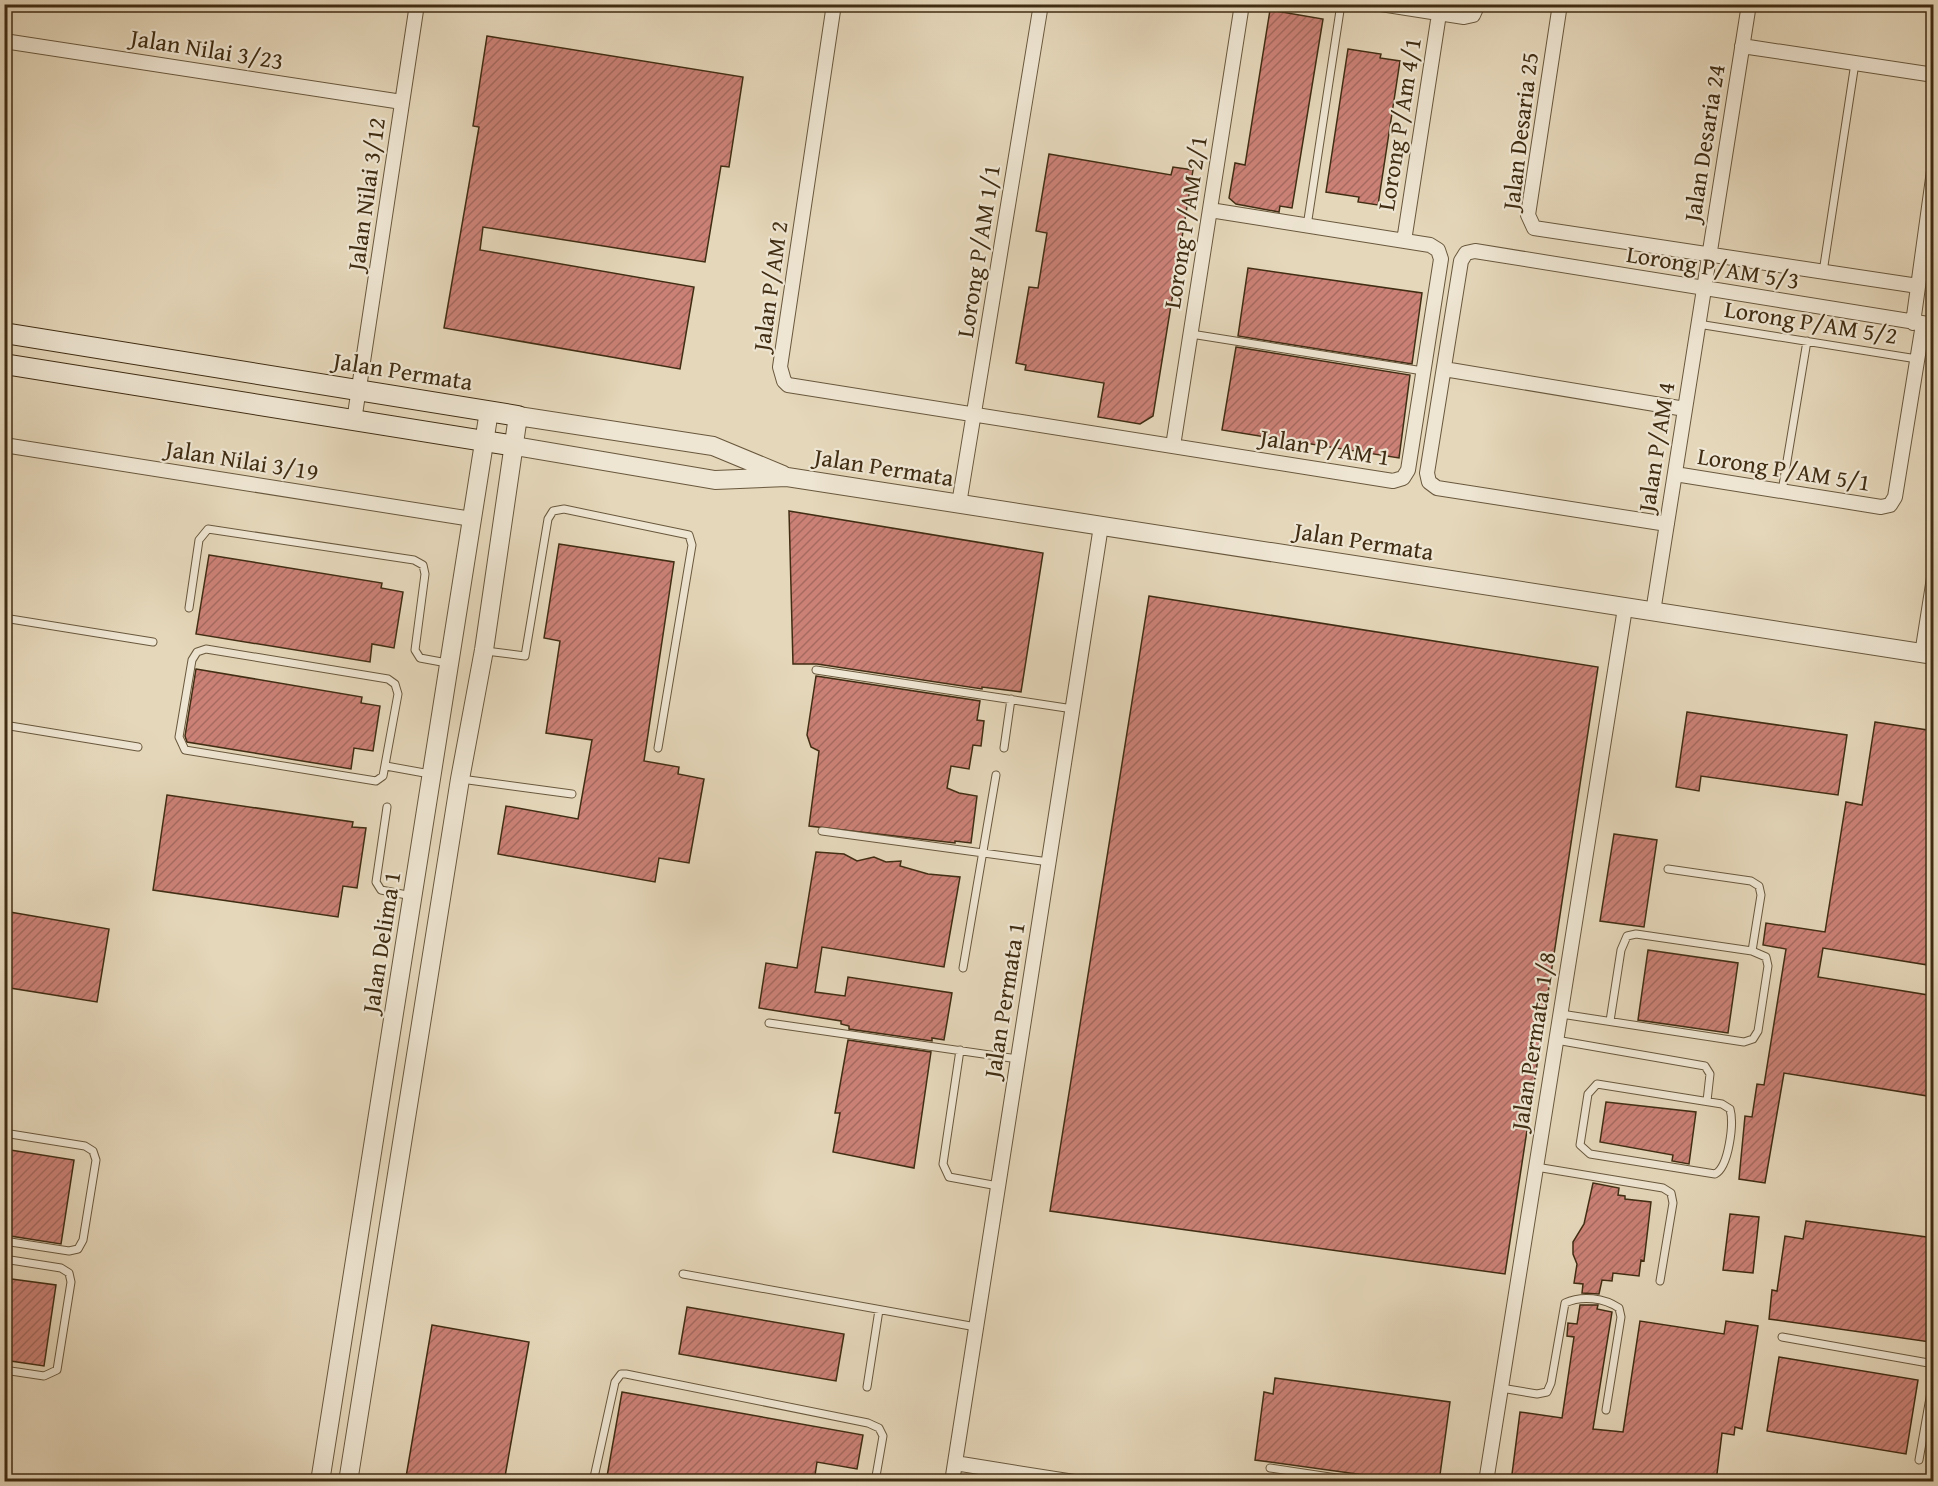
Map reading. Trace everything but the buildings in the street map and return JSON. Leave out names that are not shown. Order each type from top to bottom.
[{"type":"main road","name":"Jalan Permata","points":[[4,333],[518,416]]},
{"type":"main road","name":"Jalan Permata","points":[[4,364],[515,447]]},
{"type":"street","name":"Jalan Nilai 3/12","points":[[354,421],[417,4]]},
{"type":"street","name":"Jalan P/AM 2","points":[[834,4],[781,374],[784,381],[795,387],[974,415]]},
{"type":"street","name":"Lorong P/AM 1/1","points":[[959,504],[1041,4]]},
{"type":"street","name":"Lorong P/AM 2/1","points":[[1173,446],[1242,4]]},
{"type":"street","points":[[1381,4],[1468,17],[1476,12],[1478,4]]},
{"type":"street","name":"Jalan Desaria 25","points":[[1560,4],[1528,215],[1531,225],[1539,230],[1709,255]]},
{"type":"street","name":"Jalan Desaria 24","points":[[1704,288],[1749,4]]},
{"type":"street","name":"Lorong P/Am 4/1","points":[[1404,241],[1439,14]]},
{"type":"street","name":"Jalan Nilai 3/23","points":[[4,41],[402,102]]},
{"type":"street","points":[[1742,46],[1934,75]]},
{"type":"street","points":[[1917,359],[1923,324],[1918,286],[1934,171]]},
{"type":"street","points":[[1210,210],[1404,241]]},
{"type":"street","name":"Jalan P/AM 1","points":[[974,415],[1398,480],[1408,470],[1440,254],[1430,245],[1404,241]]},
{"type":"street","name":"Lorong P/AM 5/3","points":[[1444,369],[1461,261],[1470,251],[1923,324]]},
{"type":"street","points":[[1709,255],[1918,286]]},
{"type":"street","name":"Jalan P/AM 4","points":[[1653,612],[1704,288]]},
{"type":"street","name":"Lorong P/AM 5/1","points":[[1675,474],[1886,507],[1895,497],[1917,359]]},
{"type":"street","points":[[1667,524],[1433,486],[1427,478],[1444,369],[1685,409]]},
{"type":"street","name":"Jalan Delima 1","points":[[320,1482],[489,411]]},
{"type":"street","points":[[348,1482],[460,779],[484,650],[518,416]]},
{"type":"street","name":"Jalan Permata","points":[[518,416],[713,446],[787,477]]},
{"type":"street","name":"Jalan Nilai 3/19","points":[[4,445],[472,519]]},
{"type":"street","name":"Jalan Permata","points":[[515,447],[715,480],[787,477],[1928,655]]},
{"type":"street","name":"Jalan Permata 1","points":[[952,1482],[1101,526]]},
{"type":"street","points":[[1928,655],[1934,578]]},
{"type":"street","name":"Jalan Permata 1/8","points":[[1486,1482],[1625,608]]},
{"type":"street","points":[[955,1463],[1074,1482]]},
{"type":"lane","points":[[1307,225],[1341,4]]},
{"type":"lane","points":[[1823,272],[1855,63]]},
{"type":"lane","name":"Lorong P/AM 5/2","points":[[1698,324],[1917,359]]},
{"type":"lane","points":[[1191,334],[1423,371]]},
{"type":"lane","points":[[1782,491],[1806,341]]},
{"type":"lane","points":[[484,650],[525,656],[548,519],[553,511],[564,509],[689,535],[692,545],[658,748]]},
{"type":"lane","points":[[189,608],[199,540],[208,530],[414,560],[423,565],[425,574],[415,650],[420,658],[449,663]]},
{"type":"lane","points":[[4,618],[153,642]]},
{"type":"lane","points":[[206,649],[387,679],[395,684],[398,694],[386,766],[383,776],[376,781],[185,750],[179,737],[194,655],[206,649]]},
{"type":"lane","points":[[816,670],[1073,708]]},
{"type":"lane","points":[[1004,748],[1011,699]]},
{"type":"lane","points":[[4,724],[138,747]]},
{"type":"lane","points":[[386,766],[430,774]]},
{"type":"lane","points":[[963,968],[996,775]]},
{"type":"lane","points":[[460,779],[572,794]]},
{"type":"lane","points":[[387,807],[376,882],[381,890],[412,896]]},
{"type":"lane","points":[[822,831],[1048,862]]},
{"type":"lane","points":[[1668,868],[1751,881],[1759,886],[1761,895],[1752,951]]},
{"type":"lane","points":[[1561,1014],[1744,1042],[1753,1039],[1758,1031],[1768,966],[1766,957],[1752,951],[1636,934],[1627,936],[1621,950],[1610,1021]]},
{"type":"lane","points":[[769,1023],[1018,1059]]},
{"type":"lane","points":[[1556,1040],[1705,1066],[1710,1074],[1707,1101]]},
{"type":"lane","points":[[960,1050],[943,1164],[949,1177],[998,1186]]},
{"type":"lane","points":[[1597,1084],[1707,1101],[1722,1104],[1730,1109],[1732,1118],[1725,1164],[1715,1174],[1590,1154],[1580,1145],[1588,1094],[1597,1084]]},
{"type":"lane","points":[[4,1133],[85,1146],[93,1150],[96,1160],[83,1240],[78,1249],[69,1251],[4,1241]]},
{"type":"lane","points":[[1536,1167],[1663,1188],[1671,1193],[1673,1203],[1660,1281]]},
{"type":"lane","points":[[4,1259],[65,1269],[71,1282],[57,1370],[44,1376],[4,1370]]},
{"type":"lane","points":[[683,1274],[976,1327]]},
{"type":"lane","points":[[1501,1388],[1537,1394],[1546,1392],[1551,1383],[1565,1303],[1578,1297],[1611,1302],[1619,1308],[1621,1317],[1606,1410]]},
{"type":"lane","points":[[867,1387],[879,1310]]},
{"type":"lane","points":[[1782,1337],[1934,1364]]},
{"type":"lane","points":[[593,1482],[615,1382],[621,1374],[626,1374],[879,1428],[883,1436],[875,1482]]},
{"type":"lane","points":[[1919,1460],[1934,1375]]},
{"type":"lane","points":[[1270,1468],[1363,1482]]}]
